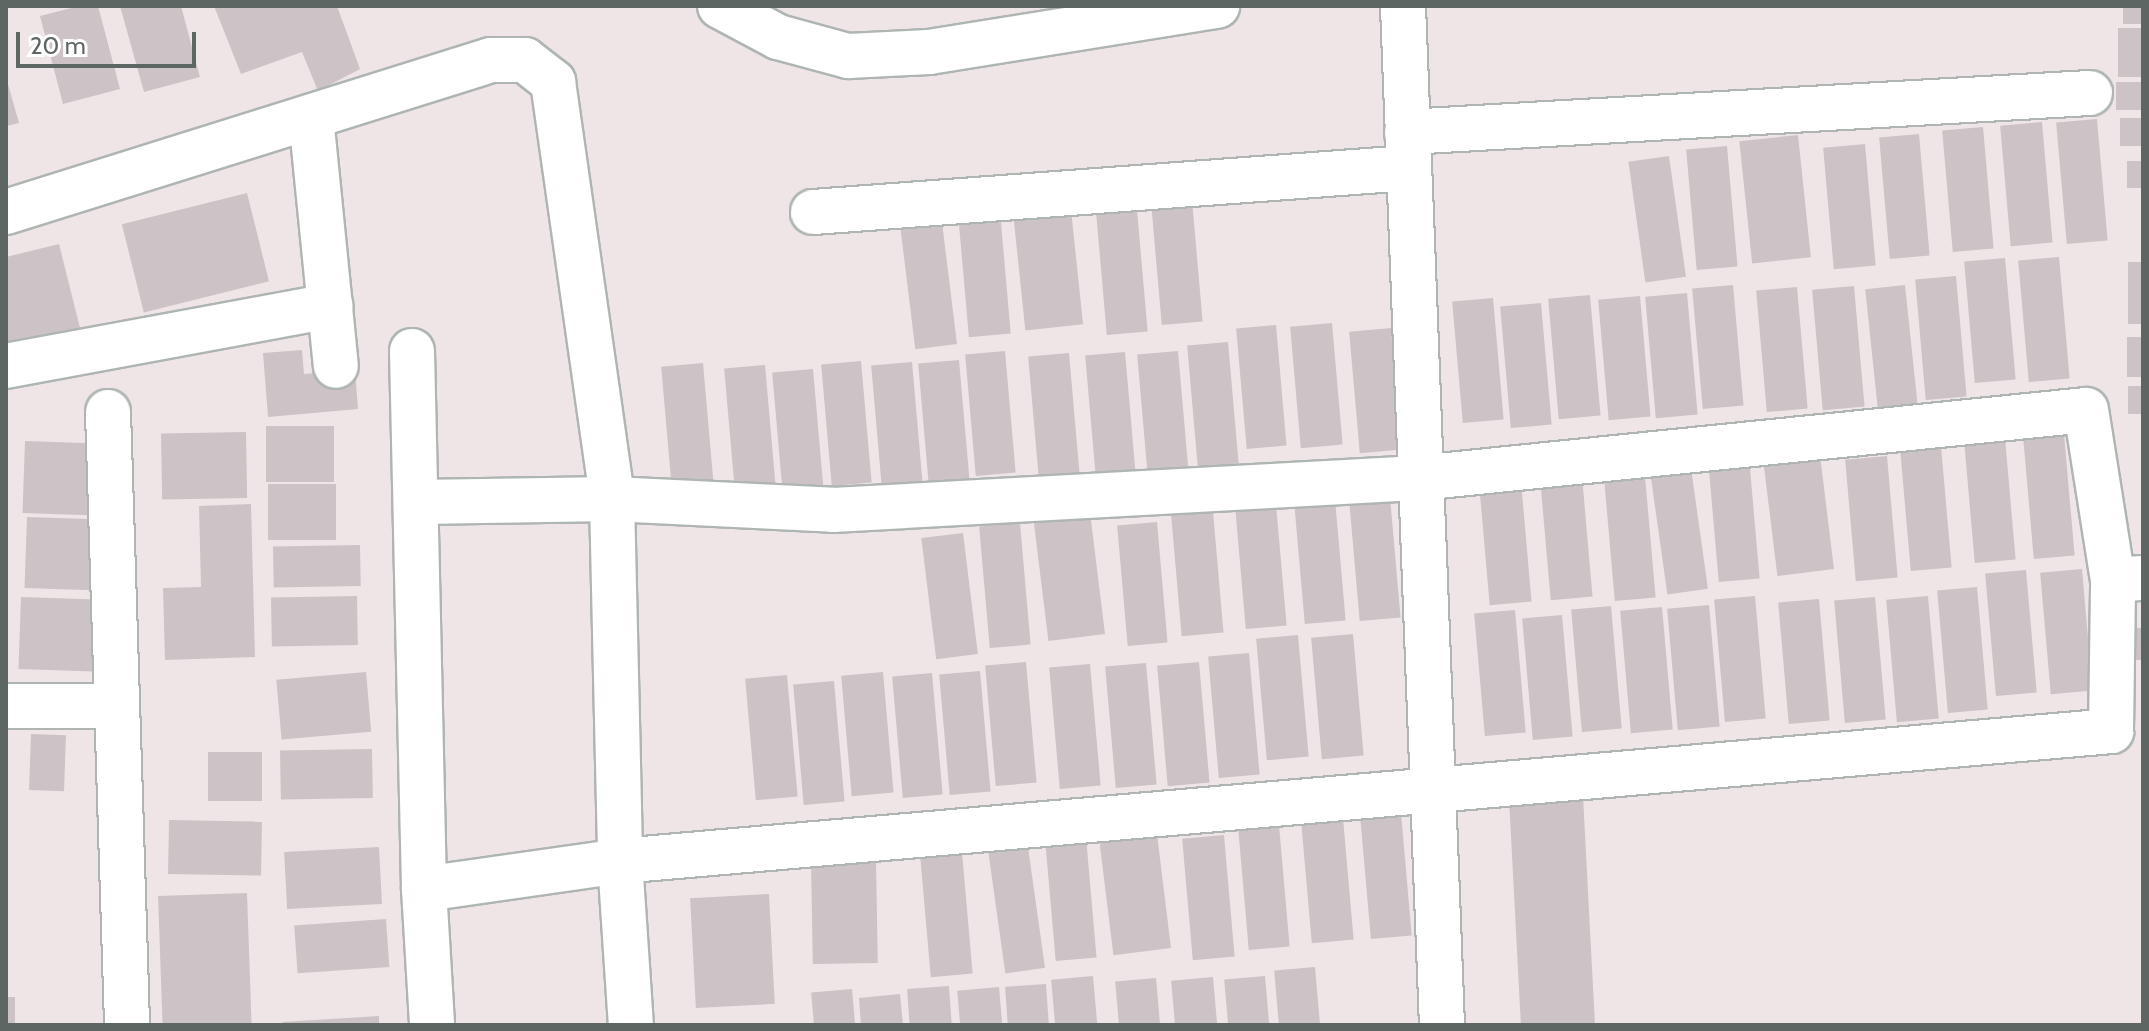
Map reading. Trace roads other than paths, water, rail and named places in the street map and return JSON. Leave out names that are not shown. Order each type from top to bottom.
[{"type":"street","points":[[720,6],[778,37],[848,56],[929,52],[1217,6]]},
{"type":"street","points":[[1403,6],[1442,1025]]},
{"type":"street","points":[[6,212],[491,60],[525,60],[553,82],[612,499],[620,861],[631,1025]]},
{"type":"street","points":[[813,212],[1408,150],[2090,93]]},
{"type":"street","points":[[311,117],[336,366]]},
{"type":"street","points":[[6,366],[330,306]]},
{"type":"street","points":[[412,351],[418,502],[424,889],[432,1025]]},
{"type":"street","points":[[418,502],[612,499],[833,510],[1419,478],[2086,410],[2128,579],[2111,731],[1435,786],[620,861],[424,889]]},
{"type":"street","points":[[108,412],[127,1025]]},
{"type":"street","points":[[6,706],[117,706]]}]
